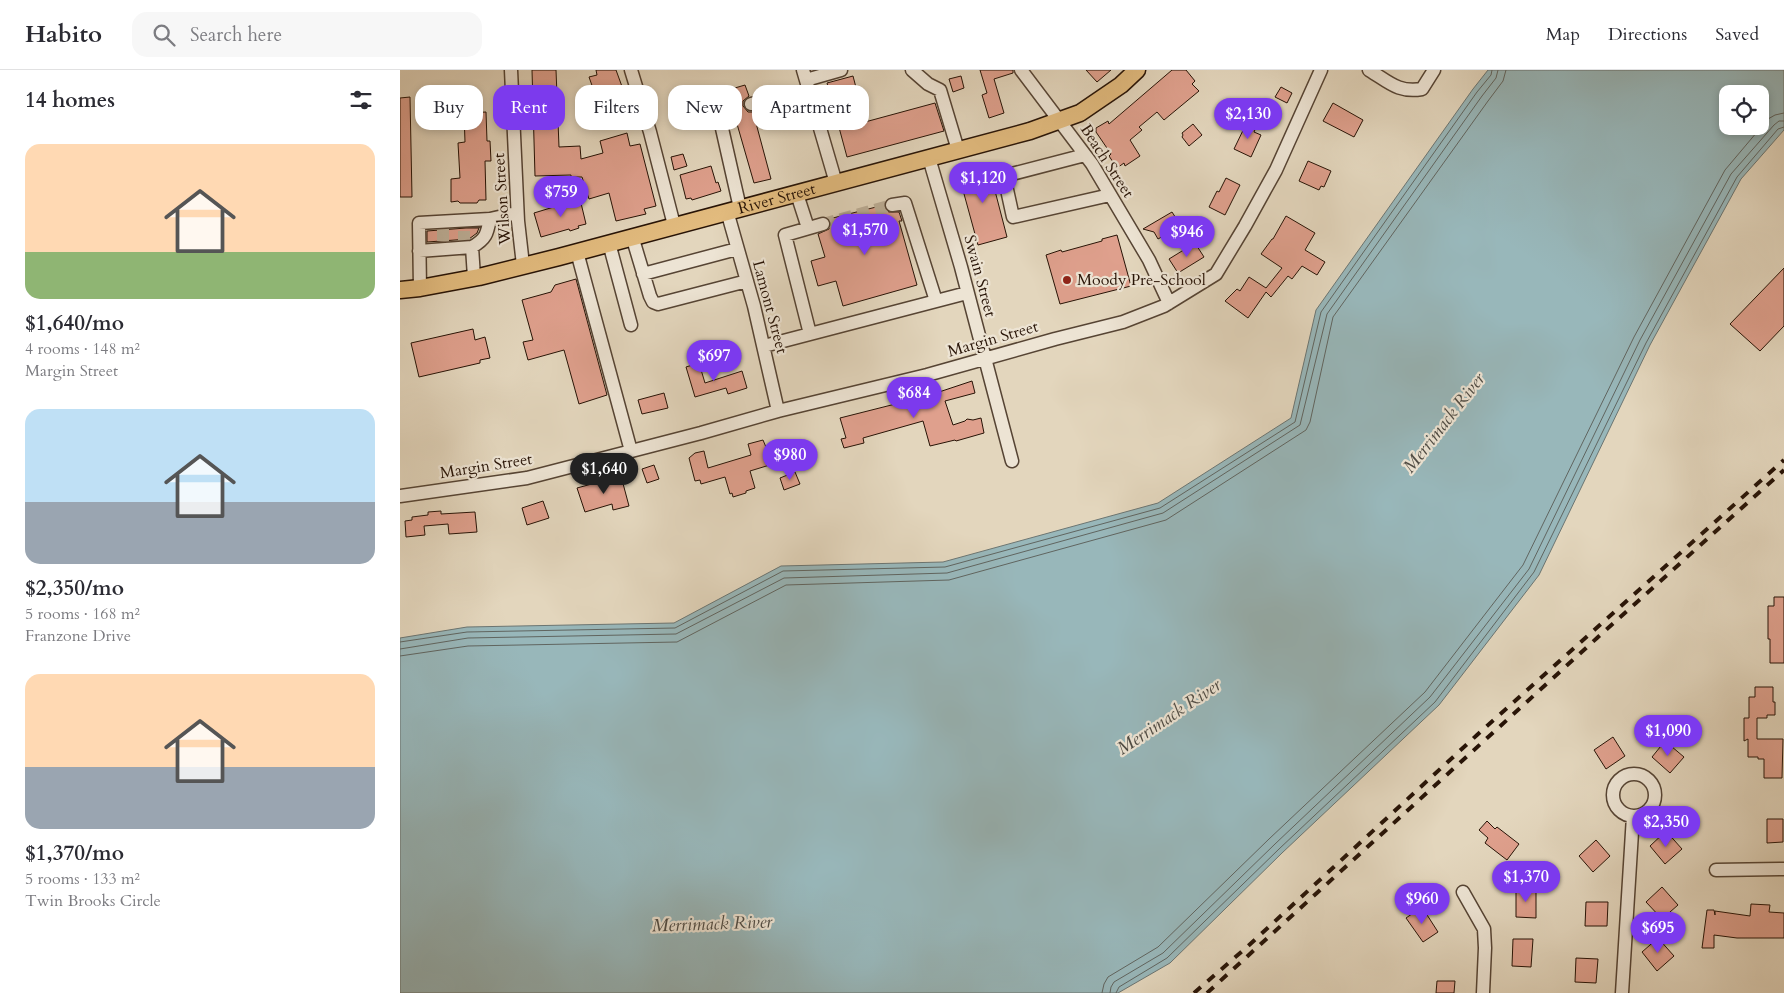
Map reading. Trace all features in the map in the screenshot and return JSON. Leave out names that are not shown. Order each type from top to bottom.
[{"type":"main road","name":"River Street","points":[[400,290],[474,278],[1030,131],[1080,113],[1121,85],[1137,70]]},
{"type":"street","name":"Wilson Street","points":[[511,70],[517,213],[523,265]]},
{"type":"street","points":[[631,70],[650,132],[674,225]]},
{"type":"street","points":[[751,104],[806,80],[840,70]]},
{"type":"street","points":[[912,70],[928,84],[940,90],[958,150]]},
{"type":"street","name":"Beach Street","points":[[1021,70],[1060,120],[1110,195],[1149,260],[1169,303]]},
{"type":"street","name":"Margin Street","points":[[400,496],[527,478],[778,411],[927,375],[1123,322],[1169,303],[1216,274],[1276,170],[1321,70]]},
{"type":"street","points":[[1369,70],[1402,90],[1411,90],[1422,88],[1434,70]]},
{"type":"street","points":[[806,80],[836,183]]},
{"type":"street","name":"Lamont Street","points":[[722,130],[737,249],[764,346],[778,411]]},
{"type":"street","points":[[1084,155],[1004,176],[1013,217],[1110,195]]},
{"type":"street","name":"Swain Street","points":[[929,158],[961,267],[1012,462]]},
{"type":"street","points":[[797,194],[808,228]]},
{"type":"street","points":[[892,205],[905,203],[936,301]]},
{"type":"street","points":[[420,288],[419,223],[464,224],[517,213]]},
{"type":"street","points":[[419,251],[467,246],[483,241],[490,219]]},
{"type":"street","points":[[810,334],[785,236],[822,224]]},
{"type":"street","points":[[632,236],[650,296],[653,302],[658,304],[746,281]]},
{"type":"street","points":[[609,243],[630,325]]},
{"type":"street","points":[[467,246],[474,278]]},
{"type":"street","points":[[643,274],[737,249]]},
{"type":"street","points":[[577,252],[631,451]]},
{"type":"street","points":[[764,346],[967,293]]},
{"type":"street","points":[[1622,993],[1633,816]]},
{"type":"street","points":[[1716,870],[1784,869]]},
{"type":"street","points":[[1463,892],[1482,923],[1485,935],[1484,993]]},
{"type":"water","name":"Merrimack River","points":[[1488,70],[1784,70],[1784,130],[1741,179],[1650,345],[1539,575],[1439,705],[1282,853],[1170,963],[1118,993],[400,993],[400,638],[467,627],[674,623],[781,566],[943,562],[1158,503],[1291,418],[1316,310]]},
{"type":"building","points":[[532,70],[556,70],[557,85],[532,85]]},
{"type":"building","points":[[596,70],[616,70],[621,85],[592,85],[589,77],[597,75]]},
{"type":"building","points":[[980,70],[1013,70],[1013,73],[994,79],[1004,113],[989,118],[982,95],[987,93]]},
{"type":"building","points":[[1086,70],[1111,70],[1097,82]]},
{"type":"building","points":[[1172,70],[1186,70],[1195,81],[1192,84],[1199,91],[1164,120],[1157,112],[1139,127],[1142,130],[1130,140],[1140,156],[1125,166],[1124,163],[1117,168],[1109,156],[1111,154],[1096,132],[1096,128],[1108,121],[1109,124]]},
{"type":"building","points":[[853,76],[855,85],[828,85],[827,83]]},
{"type":"building","points":[[961,76],[964,88],[953,92],[949,79]]},
{"type":"building","points":[[745,85],[749,96],[743,101],[743,106],[748,112],[752,112],[752,130],[758,130],[771,179],[754,183],[739,130],[742,130],[742,86]]},
{"type":"building","points":[[1281,87],[1292,93],[1287,103],[1275,97]]},
{"type":"building","points":[[410,97],[412,197],[400,197],[400,98]]},
{"type":"building","points":[[935,103],[944,131],[847,157],[840,130],[869,130],[869,121]]},
{"type":"building","points":[[1333,103],[1363,120],[1354,137],[1323,121]]},
{"type":"building","points":[[483,112],[486,112],[487,141],[490,141],[491,161],[485,161],[486,200],[479,200],[477,203],[451,202],[451,179],[460,178],[458,143],[465,142],[465,130],[483,130]]},
{"type":"building","points":[[1248,120],[1257,125],[1254,132],[1261,135],[1251,157],[1234,149]]},
{"type":"building","points":[[1193,124],[1202,135],[1189,146],[1182,137],[1182,133]]},
{"type":"building","points":[[534,130],[558,130],[559,147],[580,146],[581,159],[603,153],[600,141],[627,133],[630,146],[640,144],[656,206],[644,209],[646,214],[616,221],[609,193],[589,199],[582,177],[571,177],[571,175],[535,176]]},
{"type":"building","points":[[683,154],[687,166],[674,170],[671,157]]},
{"type":"building","points":[[1308,161],[1331,171],[1324,187],[1321,186],[1319,190],[1299,181]]},
{"type":"building","points":[[988,164],[1007,237],[978,245],[958,172]]},
{"type":"building","points":[[711,166],[716,183],[718,182],[721,191],[692,200],[691,198],[686,199],[680,175]]},
{"type":"building","points":[[1226,178],[1240,185],[1225,215],[1209,207]]},
{"type":"building","points":[[580,199],[586,224],[570,231],[569,229],[541,237],[534,213]]},
{"type":"building","points":[[884,205],[885,210],[889,212],[899,212],[902,221],[899,221],[917,285],[843,306],[836,281],[818,286],[811,261],[825,257],[818,234],[829,229],[831,225],[829,219]]},
{"type":"building","points":[[1172,212],[1181,226],[1158,239],[1154,232],[1143,229]]},
{"type":"building","points":[[1286,216],[1315,233],[1305,250],[1325,262],[1317,275],[1302,266],[1292,279],[1288,276],[1271,297],[1266,292],[1248,318],[1225,301],[1237,289],[1240,291],[1249,277],[1266,288],[1282,268],[1261,254],[1273,239]]},
{"type":"building","points":[[479,228],[477,233],[469,239],[427,242],[427,231]]},
{"type":"building","points":[[1117,235],[1131,286],[1060,304],[1046,255],[1102,241],[1102,239]]},
{"type":"building","points":[[1195,243],[1204,257],[1178,273],[1169,259]]},
{"type":"building","points":[[1784,268],[1784,326],[1760,351],[1730,324]]},
{"type":"building","points":[[576,279],[607,395],[579,404],[564,350],[528,360],[523,342],[533,340],[522,300],[551,292],[555,285]]},
{"type":"building","points":[[473,329],[475,340],[485,337],[490,358],[480,360],[480,363],[419,377],[411,343]]},
{"type":"building","points":[[699,363],[705,383],[742,371],[747,388],[728,394],[726,388],[695,397],[686,367]]},
{"type":"building","points":[[972,381],[975,393],[945,401],[953,425],[967,419],[981,418],[984,433],[930,446],[923,421],[863,438],[864,443],[844,448],[841,439],[846,438],[840,418],[927,396]]},
{"type":"building","points":[[664,393],[668,408],[642,414],[638,400]]},
{"type":"building","points":[[763,440],[773,464],[750,471],[755,488],[733,497],[732,493],[730,494],[725,477],[701,484],[700,480],[695,481],[689,458],[695,453],[704,451],[708,468],[751,455],[748,444]]},
{"type":"building","points":[[654,465],[659,479],[647,483],[642,469]]},
{"type":"building","points":[[795,472],[800,484],[784,490],[780,478]]},
{"type":"building","points":[[621,476],[629,506],[613,510],[612,504],[585,512],[577,488]]},
{"type":"building","points":[[543,501],[549,518],[527,525],[522,508]]},
{"type":"building","points":[[441,511],[441,514],[475,512],[477,532],[449,534],[448,524],[424,526],[425,535],[406,537],[405,521],[412,520],[412,517],[428,515],[428,512]]},
{"type":"building","points":[[1774,597],[1784,597],[1784,663],[1770,663],[1768,606],[1774,606]]},
{"type":"building","points":[[1755,687],[1773,687],[1775,715],[1767,715],[1767,718],[1757,718],[1757,739],[1783,739],[1782,778],[1764,778],[1764,759],[1748,757],[1748,739],[1744,741],[1744,718],[1749,718],[1749,697],[1755,697]]},
{"type":"building","points":[[1613,737],[1625,756],[1606,769],[1594,750]]},
{"type":"building","points":[[1665,741],[1684,757],[1670,773],[1652,757]]},
{"type":"building","points":[[1767,819],[1783,819],[1783,842],[1767,843]]},
{"type":"building","points":[[1487,821],[1495,829],[1497,827],[1519,844],[1507,860],[1485,843],[1488,838],[1479,830]]},
{"type":"building","points":[[1666,831],[1682,849],[1665,864],[1650,846]]},
{"type":"building","points":[[1596,840],[1610,856],[1593,872],[1579,856]]},
{"type":"building","points":[[1662,887],[1678,905],[1662,919],[1646,902]]},
{"type":"building","points":[[1516,888],[1536,889],[1536,918],[1516,917]]},
{"type":"building","points":[[1586,902],[1608,902],[1607,926],[1585,926]]},
{"type":"building","points":[[1751,904],[1770,905],[1769,912],[1784,913],[1784,938],[1737,938],[1714,935],[1714,948],[1702,948],[1707,910],[1714,910],[1715,915],[1715,911],[1750,916]]},
{"type":"building","points":[[1422,907],[1438,932],[1423,942],[1406,918]]},
{"type":"building","points":[[1658,938],[1674,956],[1657,971],[1642,952]]},
{"type":"building","points":[[1513,939],[1533,939],[1531,967],[1512,966]]},
{"type":"building","points":[[1576,958],[1598,959],[1596,983],[1575,982]]},
{"type":"building","points":[[1437,981],[1455,981],[1454,993],[1436,993]]},
{"type":"tunnel","points":[[823,224],[892,205]]},
{"type":"tunnel","points":[[443,229],[443,244]]},
{"type":"tunnel","points":[[464,229],[464,243]]},
{"type":"railway","points":[[1194,993],[1247,947],[1477,735],[1784,460]]},
{"type":"railway","points":[[1207,993],[1784,470]]},
{"type":"place","name":"Moody Pre-School","points":[[1067,280]]}]
